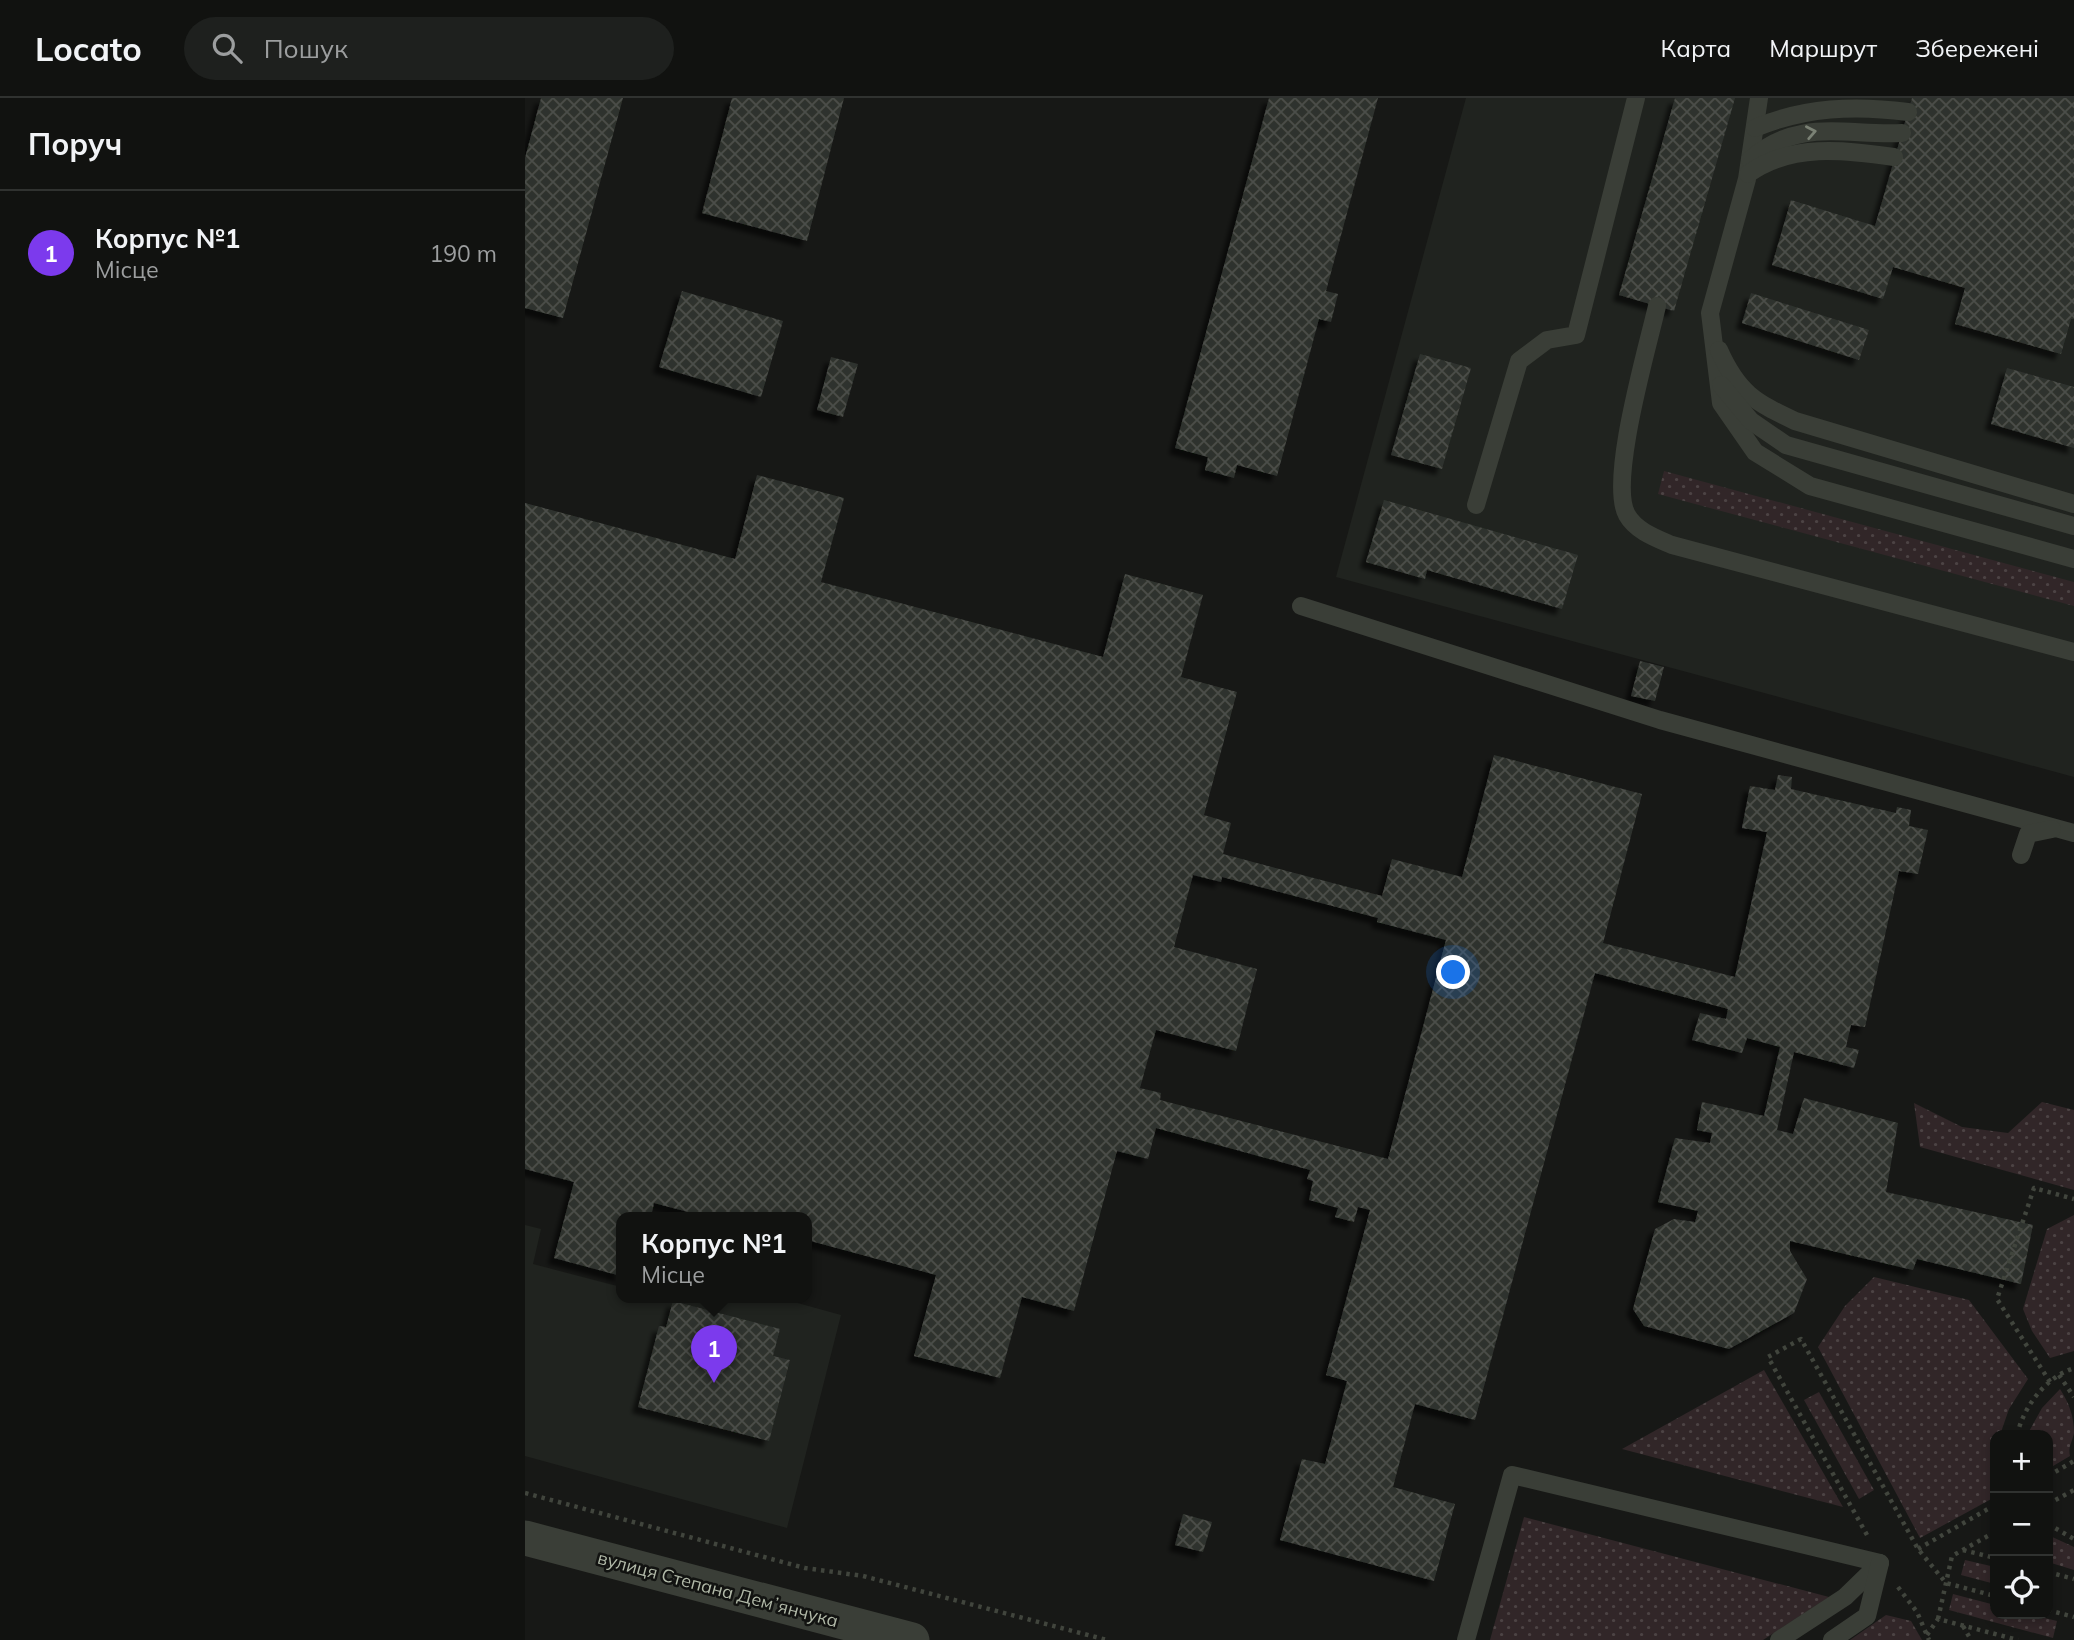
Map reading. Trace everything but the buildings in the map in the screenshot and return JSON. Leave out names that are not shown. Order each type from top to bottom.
[{"type":"street","name":"вулиця Степана Демʼянчука","points":[[525,1538],[912,1640]]},
{"type":"lane","points":[[1476,505],[1519,361],[1547,340],[1576,335],[1636,98]]},
{"type":"lane","points":[[1773,98],[1757,113],[1749,167],[1710,313],[1721,404],[1755,452],[1810,486],[2074,559]]},
{"type":"lane","points":[[1757,113],[1784,115],[1830,108],[1871,107],[1908,112]]},
{"type":"lane","points":[[1749,167],[1788,136],[1826,129],[1870,135],[1902,133]]},
{"type":"lane","points":[[1749,167],[1790,153],[1847,150],[1894,157]]},
{"type":"lane","points":[[1657,306],[1631,418],[1622,489],[1627,514],[1644,532],[1672,545],[2074,652]]},
{"type":"lane","points":[[1713,336],[1728,371],[1753,401],[1795,421],[2074,504]]},
{"type":"lane","points":[[1718,383],[1751,421],[1786,445],[2074,526]]},
{"type":"lane","points":[[1301,606],[1660,720],[2070,832]]},
{"type":"lane","points":[[2021,855],[2028,834],[2042,830],[2070,832]]},
{"type":"lane","points":[[1466,1640],[1512,1475],[1880,1563]]},
{"type":"lane","points":[[1779,1640],[1845,1597],[1880,1563]]},
{"type":"lane","points":[[1832,1640],[1867,1616],[1880,1563]]},
{"type":"path","points":[[2050,1382],[1997,1299],[2034,1188],[2074,1199]]},
{"type":"path","points":[[1928,1638],[1917,1612],[1880,1563],[1858,1517],[1768,1357],[1801,1339],[1918,1549],[1946,1583],[1990,1595]]},
{"type":"path","points":[[2019,1430],[2031,1401],[2059,1375],[2074,1368]]},
{"type":"path","points":[[2059,1375],[2074,1397]]},
{"type":"path","points":[[2053,1473],[2074,1461]]},
{"type":"path","points":[[2053,1501],[2074,1490]]},
{"type":"path","points":[[525,1493],[806,1568],[863,1576],[1107,1640]]},
{"type":"path","points":[[1918,1549],[1990,1508]]},
{"type":"path","points":[[2053,1527],[2074,1539]]},
{"type":"path","points":[[1928,1638],[1938,1619],[1952,1556],[1990,1535]]},
{"type":"path","points":[[1963,1549],[1990,1557]]},
{"type":"path","points":[[2053,1573],[2074,1579]]},
{"type":"path","points":[[2053,1611],[2074,1617]]},
{"type":"path","points":[[1938,1619],[2018,1640]]},
{"type":"path","points":[[1963,1625],[1971,1640]]},
{"type":"shaded area","points":[[1466,98],[2074,98],[2074,777],[1336,577]]},
{"type":"shaded area","points":[[1664,471],[2074,582],[2074,606],[1658,494]]},
{"type":"shaded area","points":[[2042,1102],[2074,1110],[2074,1190],[1920,1147],[1914,1103],[1962,1127],[2008,1133]]},
{"type":"shaded area","points":[[2074,1215],[2074,1351],[2050,1358],[2032,1331],[2023,1309],[2047,1229]]},
{"type":"shaded area","points":[[525,1225],[541,1229],[533,1264],[616,1286],[616,1303],[798,1303],[841,1315],[787,1528],[525,1456]]},
{"type":"shaded area","points":[[1874,1277],[1969,1300],[2028,1379],[2009,1409],[2002,1430],[1990,1430],[1990,1500],[1920,1538],[1818,1347],[1845,1306]]},
{"type":"shaded area","points":[[1764,1370],[1843,1507],[1622,1449]]},
{"type":"shaded area","points":[[2060,1389],[2073,1421],[2070,1456],[2053,1466],[2053,1430],[2030,1430],[2042,1408]]},
{"type":"shaded area","points":[[1819,1392],[1874,1490],[1859,1499],[1804,1400]]},
{"type":"shaded area","points":[[1524,1517],[1829,1597],[1763,1640],[1490,1640]]},
{"type":"shaded area","points":[[2053,1537],[2074,1547],[2074,1570],[2053,1564]]},
{"type":"shaded area","points":[[1965,1560],[1990,1566],[1990,1583],[1961,1575]]},
{"type":"shaded area","points":[[1953,1594],[1990,1604],[1990,1619],[2057,1621],[2053,1638],[1949,1610]]},
{"type":"shaded area","points":[[1886,1615],[1911,1621],[1922,1640],[1850,1640]]},
{"type":"place","name":"Корпус №1","points":[[714,1383]]}]
